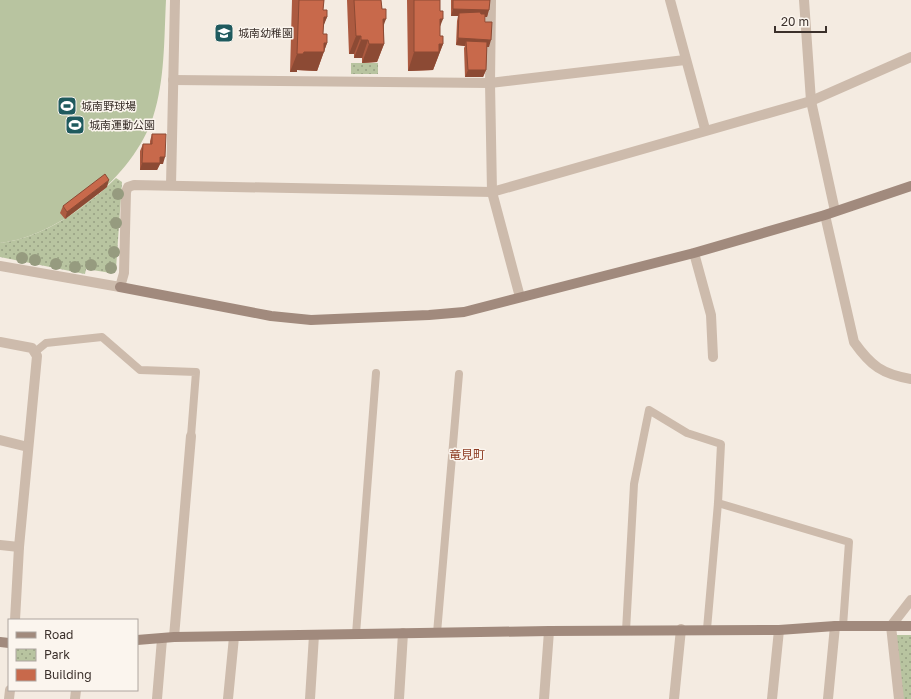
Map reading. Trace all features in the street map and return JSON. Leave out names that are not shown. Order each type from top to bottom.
[{"type":"street","points":[[171,185],[175,0]]},
{"type":"street","points":[[490,0],[492,192],[520,297]]},
{"type":"street","points":[[670,0],[705,129]]},
{"type":"street","points":[[804,0],[810,101],[835,211]]},
{"type":"street","points":[[120,287],[124,273],[126,192],[128,187],[171,185],[492,192],[705,129],[810,101],[911,57]]},
{"type":"street","points":[[173,80],[490,83],[686,60]]},
{"type":"street","points":[[0,266],[271,316],[312,320],[464,312],[694,253],[835,211],[911,186]]},
{"type":"street","points":[[825,214],[854,342],[867,360],[879,370],[911,380]]},
{"type":"street","points":[[694,253],[711,315],[713,357]]},
{"type":"street","points":[[0,342],[32,348],[37,356],[19,547],[15,619]]},
{"type":"street","points":[[174,637],[191,436]]},
{"type":"street","points":[[0,440],[28,447]]},
{"type":"street","points":[[0,545],[19,547]]},
{"type":"street","points":[[900,699],[891,626],[911,600]]},
{"type":"street","points":[[828,699],[839,626]]},
{"type":"street","points":[[138,640],[174,637],[681,629],[779,630],[839,626],[911,626]]},
{"type":"street","points":[[674,699],[681,629]]},
{"type":"street","points":[[772,699],[779,630]]},
{"type":"street","points":[[544,699],[549,631]]},
{"type":"street","points":[[399,699],[403,633]]},
{"type":"street","points":[[310,699],[314,635]]},
{"type":"street","points":[[228,699],[234,637]]},
{"type":"street","points":[[157,699],[162,639]]},
{"type":"lane","points":[[34,352],[46,343],[102,337],[140,370],[196,372],[191,436]]},
{"type":"lane","points":[[356,634],[376,373]]},
{"type":"lane","points":[[437,633],[459,374]]},
{"type":"lane","points":[[626,630],[634,484],[649,410],[687,433],[721,444],[718,503],[707,629]]},
{"type":"lane","points":[[718,503],[849,542],[839,626]]},
{"type":"green space","name":"城南野球場","points":[[0,0],[166,0],[162,74],[157,103],[153,117],[143,139],[130,160],[112,181],[92,199],[70,215],[47,229],[23,238],[0,243]]},
{"type":"green space","points":[[351,63],[378,63],[378,74],[351,74]]},
{"type":"green space","points":[[116,178],[122,182],[116,269],[111,273],[86,269],[85,274],[0,257],[0,243],[32,235],[63,220],[91,200]]},
{"type":"green space","points":[[895,635],[911,635],[911,699],[902,699]]},
{"type":"building","points":[[299,0],[324,0],[323,10],[327,10],[327,17],[324,17],[323,34],[327,34],[327,43],[324,43],[324,52],[304,52],[303,54],[297,54]]},
{"type":"building","points":[[354,0],[381,0],[382,9],[386,9],[386,19],[383,19],[384,44],[369,44],[368,40],[361,40],[361,36],[356,36]]},
{"type":"building","points":[[414,0],[440,0],[440,11],[443,11],[443,19],[440,19],[440,36],[443,36],[443,44],[439,44],[439,52],[414,52]]},
{"type":"building","points":[[453,0],[490,0],[489,10],[453,9]]},
{"type":"building","points":[[480,12],[481,14],[485,14],[485,22],[492,22],[491,40],[458,38],[459,13]]},
{"type":"building","points":[[466,41],[487,42],[486,70],[468,70]]},
{"type":"building","points":[[152,134],[166,134],[165,157],[160,157],[160,163],[142,163],[143,144],[152,144]]},
{"type":"building","points":[[105,174],[109,180],[67,212],[63,206]]},
{"type":"place","name":"城南幼稚園","points":[[224,33]]},
{"type":"place","name":"城南野球場","points":[[67,106]]},
{"type":"place","name":"城南運動公園","points":[[75,125]]},
{"type":"district","name":"竜見町","points":[[467,455]]}]
